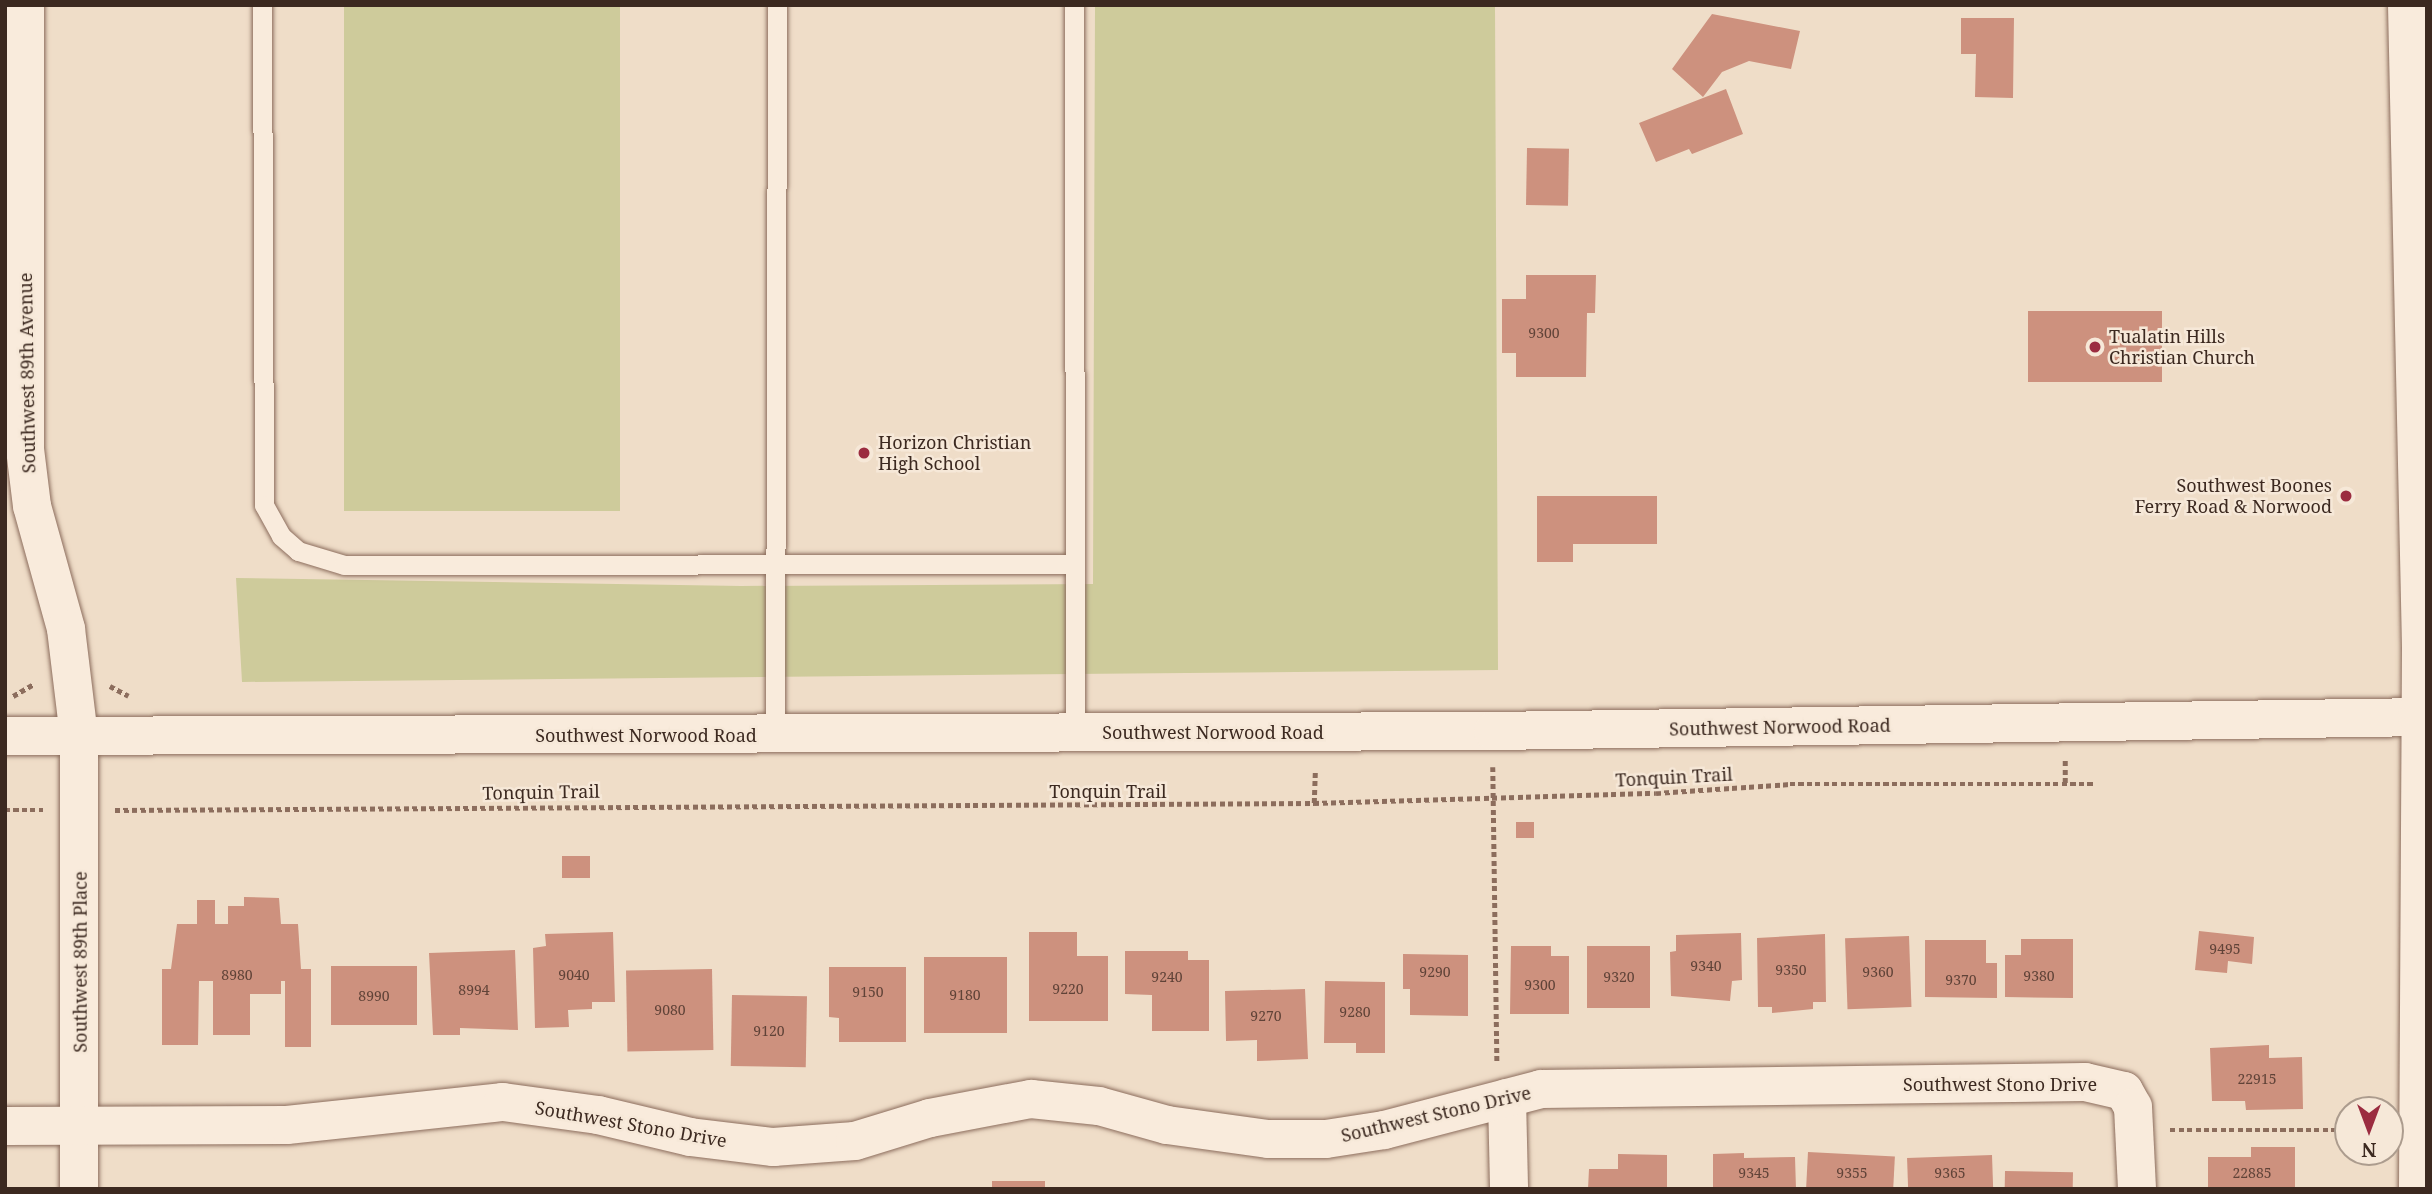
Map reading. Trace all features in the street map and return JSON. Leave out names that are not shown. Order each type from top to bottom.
[{"type":"street","name":"Southwest 89th Avenue","points":[[25,5],[14,356],[32,506],[66,629],[75,685],[79,736]]},
{"type":"street","points":[[2407,5],[2418,129],[2421,717],[2418,1189]]},
{"type":"street","name":"Southwest Norwood Road","points":[[5,736],[1493,731],[2421,717]]},
{"type":"street","name":"Southwest 89th Place","points":[[79,736],[79,1189]]},
{"type":"street","name":"Southwest Stono Drive","points":[[5,1126],[80,1128],[287,1125],[503,1102],[598,1115],[690,1138],[773,1147],[855,1140],[930,1118],[1031,1099],[1100,1106],[1167,1125],[1268,1139],[1326,1139],[1541,1089],[2085,1082],[2124,1091],[2133,1107],[2136,1130]]},
{"type":"street","points":[[1507,1098],[1509,1189]]},
{"type":"street","points":[[2136,1130],[2137,1189]]},
{"type":"lane","points":[[262,5],[262,482],[268,519],[281,536],[298,551],[344,565],[1075,564]]},
{"type":"lane","points":[[775,734],[777,5]]},
{"type":"lane","points":[[1074,5],[1075,733]]},
{"type":"path","points":[[5,699],[28,684],[114,686],[138,698]]},
{"type":"path","points":[[1493,731],[1496,797],[1496,1058],[1507,1098]]},
{"type":"path","name":"Tonquin Trail","points":[[123,810],[1252,804],[1802,784],[2093,783]]},
{"type":"path","points":[[5,810],[48,810]]},
{"type":"path","points":[[2136,1130],[2334,1130]]},
{"type":"shaded area","points":[[344,5],[620,5],[620,511],[344,511]]},
{"type":"shaded area","points":[[1095,5],[1495,5],[1498,670],[242,682],[236,578],[741,586],[1093,584]]},
{"type":"building","points":[[1712,14],[1800,31],[1791,69],[1749,61],[1722,72],[1703,97],[1672,69]]},
{"type":"building","points":[[1961,18],[2014,18],[2013,98],[1975,97],[1976,54],[1961,54]]},
{"type":"building","points":[[1726,89],[1743,134],[1692,154],[1689,149],[1656,162],[1639,123]]},
{"type":"building","points":[[1527,148],[1569,149],[1568,206],[1526,205]]},
{"type":"building","points":[[1526,275],[1596,275],[1595,313],[1587,313],[1586,377],[1516,377],[1516,353],[1502,353],[1502,299],[1526,299]]},
{"type":"building","name":"Tualatin Hills Christian Church","points":[[2028,311],[2162,311],[2162,382],[2028,382]]},
{"type":"building","points":[[1537,496],[1657,496],[1657,544],[1573,544],[1573,562],[1537,562]]},
{"type":"building","points":[[1516,822],[1534,822],[1534,838],[1516,838]]},
{"type":"building","points":[[562,856],[590,856],[590,878],[562,878]]},
{"type":"building","points":[[244,897],[279,898],[281,924],[298,924],[301,969],[311,969],[311,1047],[285,1047],[285,981],[281,981],[281,994],[250,994],[250,1035],[213,1035],[213,981],[199,981],[198,1045],[162,1045],[162,969],[171,969],[177,924],[197,924],[197,900],[215,900],[215,924],[228,924],[228,906],[244,906]]},
{"type":"building","points":[[2199,931],[2254,937],[2252,964],[2228,961],[2227,973],[2195,970]]},
{"type":"building","points":[[613,932],[615,1002],[592,1002],[592,1009],[568,1010],[569,1027],[535,1028],[533,948],[546,946],[545,934]]},
{"type":"building","points":[[1029,932],[1077,932],[1077,956],[1108,956],[1108,1021],[1029,1021]]},
{"type":"building","points":[[1741,933],[1742,980],[1732,981],[1730,1001],[1671,996],[1670,952],[1676,951],[1676,935]]},
{"type":"building","points":[[1825,934],[1826,1002],[1813,1002],[1813,1009],[1772,1013],[1772,1007],[1758,1007],[1757,938]]},
{"type":"building","points":[[1909,936],[1911,1007],[1848,1009],[1845,938]]},
{"type":"building","points":[[2021,939],[2073,939],[2073,998],[2005,997],[2005,955],[2021,955]]},
{"type":"building","points":[[1925,940],[1986,940],[1986,963],[1997,963],[1997,998],[1925,997]]},
{"type":"building","points":[[1511,946],[1551,946],[1551,956],[1569,956],[1569,1014],[1510,1014]]},
{"type":"building","points":[[1587,946],[1650,946],[1650,1008],[1587,1008]]},
{"type":"building","points":[[515,950],[518,1030],[460,1028],[460,1035],[433,1035],[429,953]]},
{"type":"building","points":[[1125,951],[1188,951],[1188,960],[1209,960],[1209,1031],[1152,1031],[1152,995],[1125,994]]},
{"type":"building","points":[[1403,954],[1468,955],[1468,1016],[1410,1015],[1410,989],[1403,989]]},
{"type":"building","points":[[924,957],[1007,957],[1007,1033],[924,1033]]},
{"type":"building","points":[[331,966],[417,966],[417,1025],[331,1025]]},
{"type":"building","points":[[829,967],[906,967],[906,1042],[839,1042],[839,1018],[829,1017]]},
{"type":"building","points":[[712,969],[713,1050],[627,1051],[626,971]]},
{"type":"building","points":[[1325,981],[1385,982],[1385,1053],[1356,1053],[1356,1043],[1324,1043]]},
{"type":"building","points":[[1305,989],[1308,1059],[1257,1061],[1257,1040],[1226,1041],[1225,991]]},
{"type":"building","points":[[732,995],[807,996],[806,1067],[731,1066]]},
{"type":"building","points":[[2269,1045],[2269,1058],[2302,1057],[2303,1109],[2246,1110],[2245,1101],[2212,1101],[2210,1048]]},
{"type":"building","points":[[2251,1147],[2295,1147],[2295,1189],[2208,1189],[2208,1157],[2251,1157]]},
{"type":"building","points":[[1808,1152],[1895,1157],[1893,1189],[1806,1189]]},
{"type":"building","points":[[1744,1153],[1744,1158],[1795,1157],[1796,1189],[1713,1189],[1713,1154]]},
{"type":"building","points":[[1618,1154],[1667,1155],[1667,1189],[1588,1189],[1589,1169],[1618,1169]]},
{"type":"building","points":[[1992,1155],[1993,1189],[1908,1189],[1907,1158]]},
{"type":"building","points":[[2005,1171],[2073,1172],[2073,1189],[2005,1189]]},
{"type":"building","points":[[992,1181],[1045,1181],[1045,1189],[992,1189]]},
{"type":"place","name":"Tualatin Hills Christian Church","points":[[2095,347]]},
{"type":"place","name":"Horizon Christian High School","points":[[864,453]]},
{"type":"place","name":"Southwest Boones Ferry Road & Norwood","points":[[2346,496]]}]
